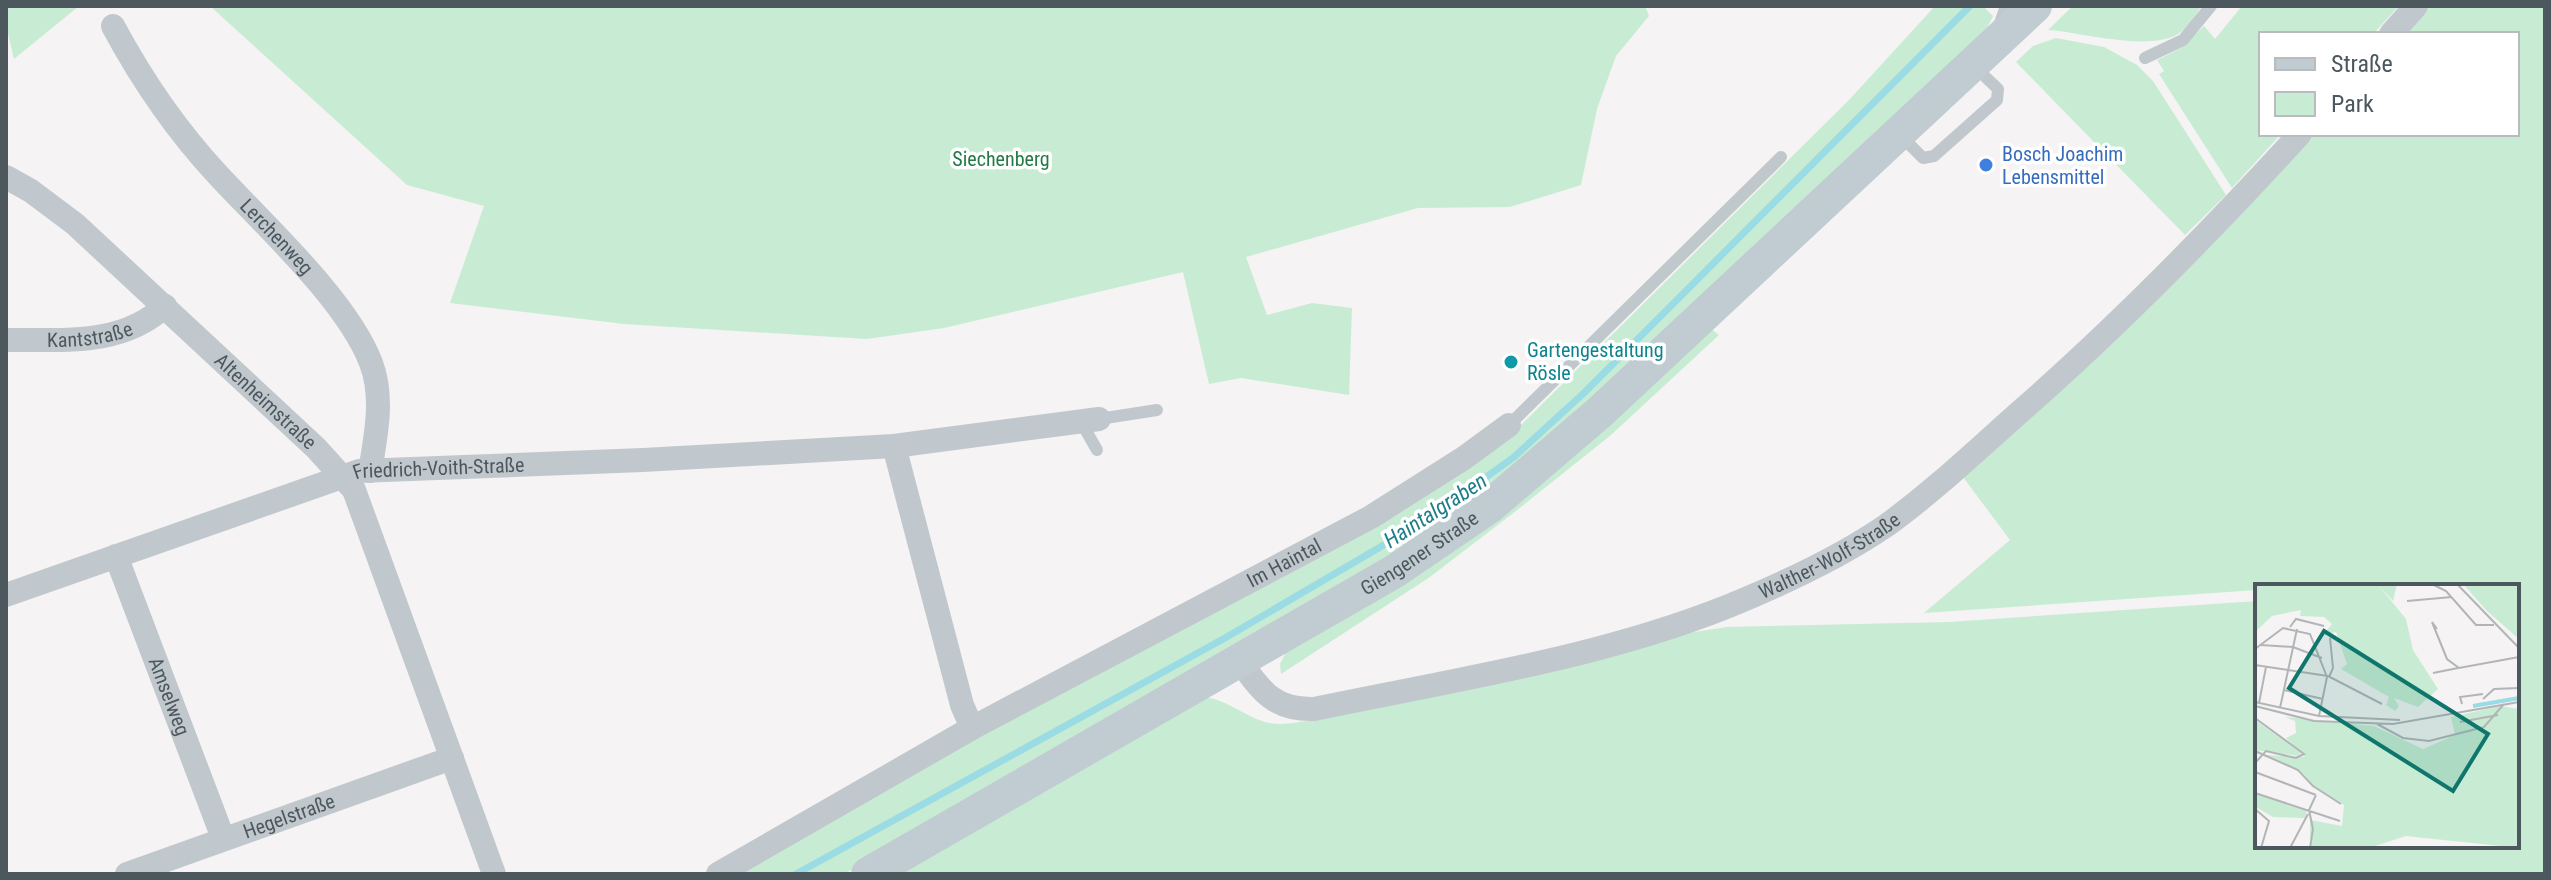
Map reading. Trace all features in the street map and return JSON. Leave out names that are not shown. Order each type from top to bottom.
[{"type":"main road","name":"Giengener Straße","points":[[868,874],[1423,554],[1521,482],[2035,6]]},
{"type":"street","points":[[2393,32],[2416,6]]},
{"type":"street","name":"Lerchenweg","points":[[113,26],[139,73],[186,139],[321,287],[363,345],[376,381],[378,404],[370,471]]},
{"type":"street","name":"Walther-Wolf-Straße","points":[[1240,661],[1261,690],[1272,699],[1297,709],[1314,709],[1644,635],[1750,597],[1838,554],[1911,507],[2054,381],[2237,203],[2298,136]]},
{"type":"street","name":"Altenheimstraße","points":[[6,177],[31,191],[75,224],[343,475],[359,499],[494,874]]},
{"type":"street","name":"Kantstraße","points":[[6,340],[89,339],[119,334],[145,323],[165,306]]},
{"type":"street","name":"Friedrich-Voith-Straße","points":[[6,595],[343,475],[370,471],[894,446],[1090,421]]},
{"type":"street","name":"Im Haintal","points":[[718,874],[972,728],[1371,517],[1464,458],[1509,425]]},
{"type":"street","points":[[894,446],[962,705],[972,728]]},
{"type":"street","name":"Amselweg","points":[[116,556],[223,838]]},
{"type":"street","name":"Hegelstraße","points":[[127,874],[452,758]]},
{"type":"lane","points":[[1998,41],[2000,19],[2006,6]]},
{"type":"lane","points":[[2145,58],[2183,40],[2211,6]]},
{"type":"lane","name":"Im Haintal","points":[[1509,425],[1781,157]]},
{"type":"lane","points":[[1097,450],[1090,421],[1157,410]]},
{"type":"green space","points":[[6,6],[79,6],[14,59],[6,25]]},
{"type":"green space","name":"Siechenberg","points":[[210,6],[1645,6],[1649,16],[1616,56],[1597,109],[1581,185],[1510,207],[1418,208],[1246,257],[1267,315],[1312,303],[1352,308],[1349,395],[1241,378],[1209,384],[1183,272],[944,328],[867,339],[624,324],[450,303],[484,206],[407,185]]},
{"type":"green space","points":[[1935,6],[1983,6],[1993,16],[1986,30],[1524,469],[1269,632],[844,874],[740,874],[1512,434],[1849,100]]},
{"type":"green space","points":[[2073,6],[2202,6],[2182,31],[2170,38],[2137,41],[2048,30]]},
{"type":"green space","points":[[2242,6],[2399,6],[2375,32],[2259,32],[2259,136],[2279,136],[2232,188],[2159,74],[2164,71],[2157,60],[2181,48],[2204,26],[2215,39]]},
{"type":"green space","points":[[2428,6],[2545,6],[2545,874],[885,874],[1204,697],[1261,721],[1288,724],[1688,633],[1727,627],[1949,622],[2255,601],[2255,848],[2519,848],[2519,584],[2255,584],[2255,590],[1924,613],[2010,540],[1963,477],[2277,176],[2312,136],[2519,136],[2519,32],[2405,32]]},
{"type":"green space","points":[[2056,38],[2104,47],[2137,65],[2153,81],[2226,195],[2185,235],[2016,62],[2033,46]]},
{"type":"green space","points":[[1710,328],[1719,335],[1611,435],[1430,577],[1281,674],[1280,664],[1287,650]]},
{"type":"waterway","name":"Haintalgraben","points":[[796,874],[1225,638],[1428,519],[1514,457],[1585,392],[1970,6]]},
{"type":"place","name":"Bosch Joachim Lebensmittel","points":[[1986,165]]},
{"type":"place","name":"Gartengestaltung Rösle","points":[[1511,362]]}]
